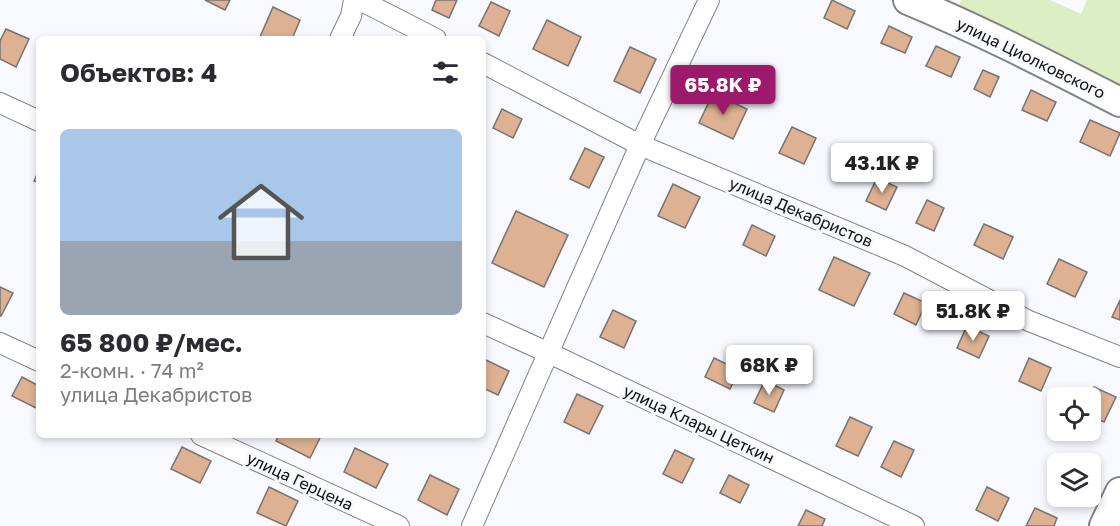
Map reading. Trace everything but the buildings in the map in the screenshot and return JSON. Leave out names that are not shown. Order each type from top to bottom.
[{"type":"main road","name":"улица Циолковского","points":[[908,0],[944,7],[1035,59],[1120,102]]},
{"type":"main road","points":[[1104,526],[1120,492]]},
{"type":"street","points":[[341,36],[351,16],[354,0]]},
{"type":"street","points":[[360,0],[430,36]]},
{"type":"street","points":[[472,526],[640,145],[709,0]]},
{"type":"street","name":"улица Декабристов","points":[[486,65],[640,145],[905,256],[1029,321],[1120,357]]},
{"type":"street","points":[[0,103],[36,120]]},
{"type":"street","name":"улица Клары Цеткин","points":[[486,324],[914,526]]},
{"type":"street","points":[[0,343],[36,360]]},
{"type":"street","name":"улица Герцена","points":[[208,438],[399,526]]},
{"type":"green space","points":[[961,0],[1050,0],[1081,14],[1087,0],[1120,0],[1120,90],[958,8]]}]
